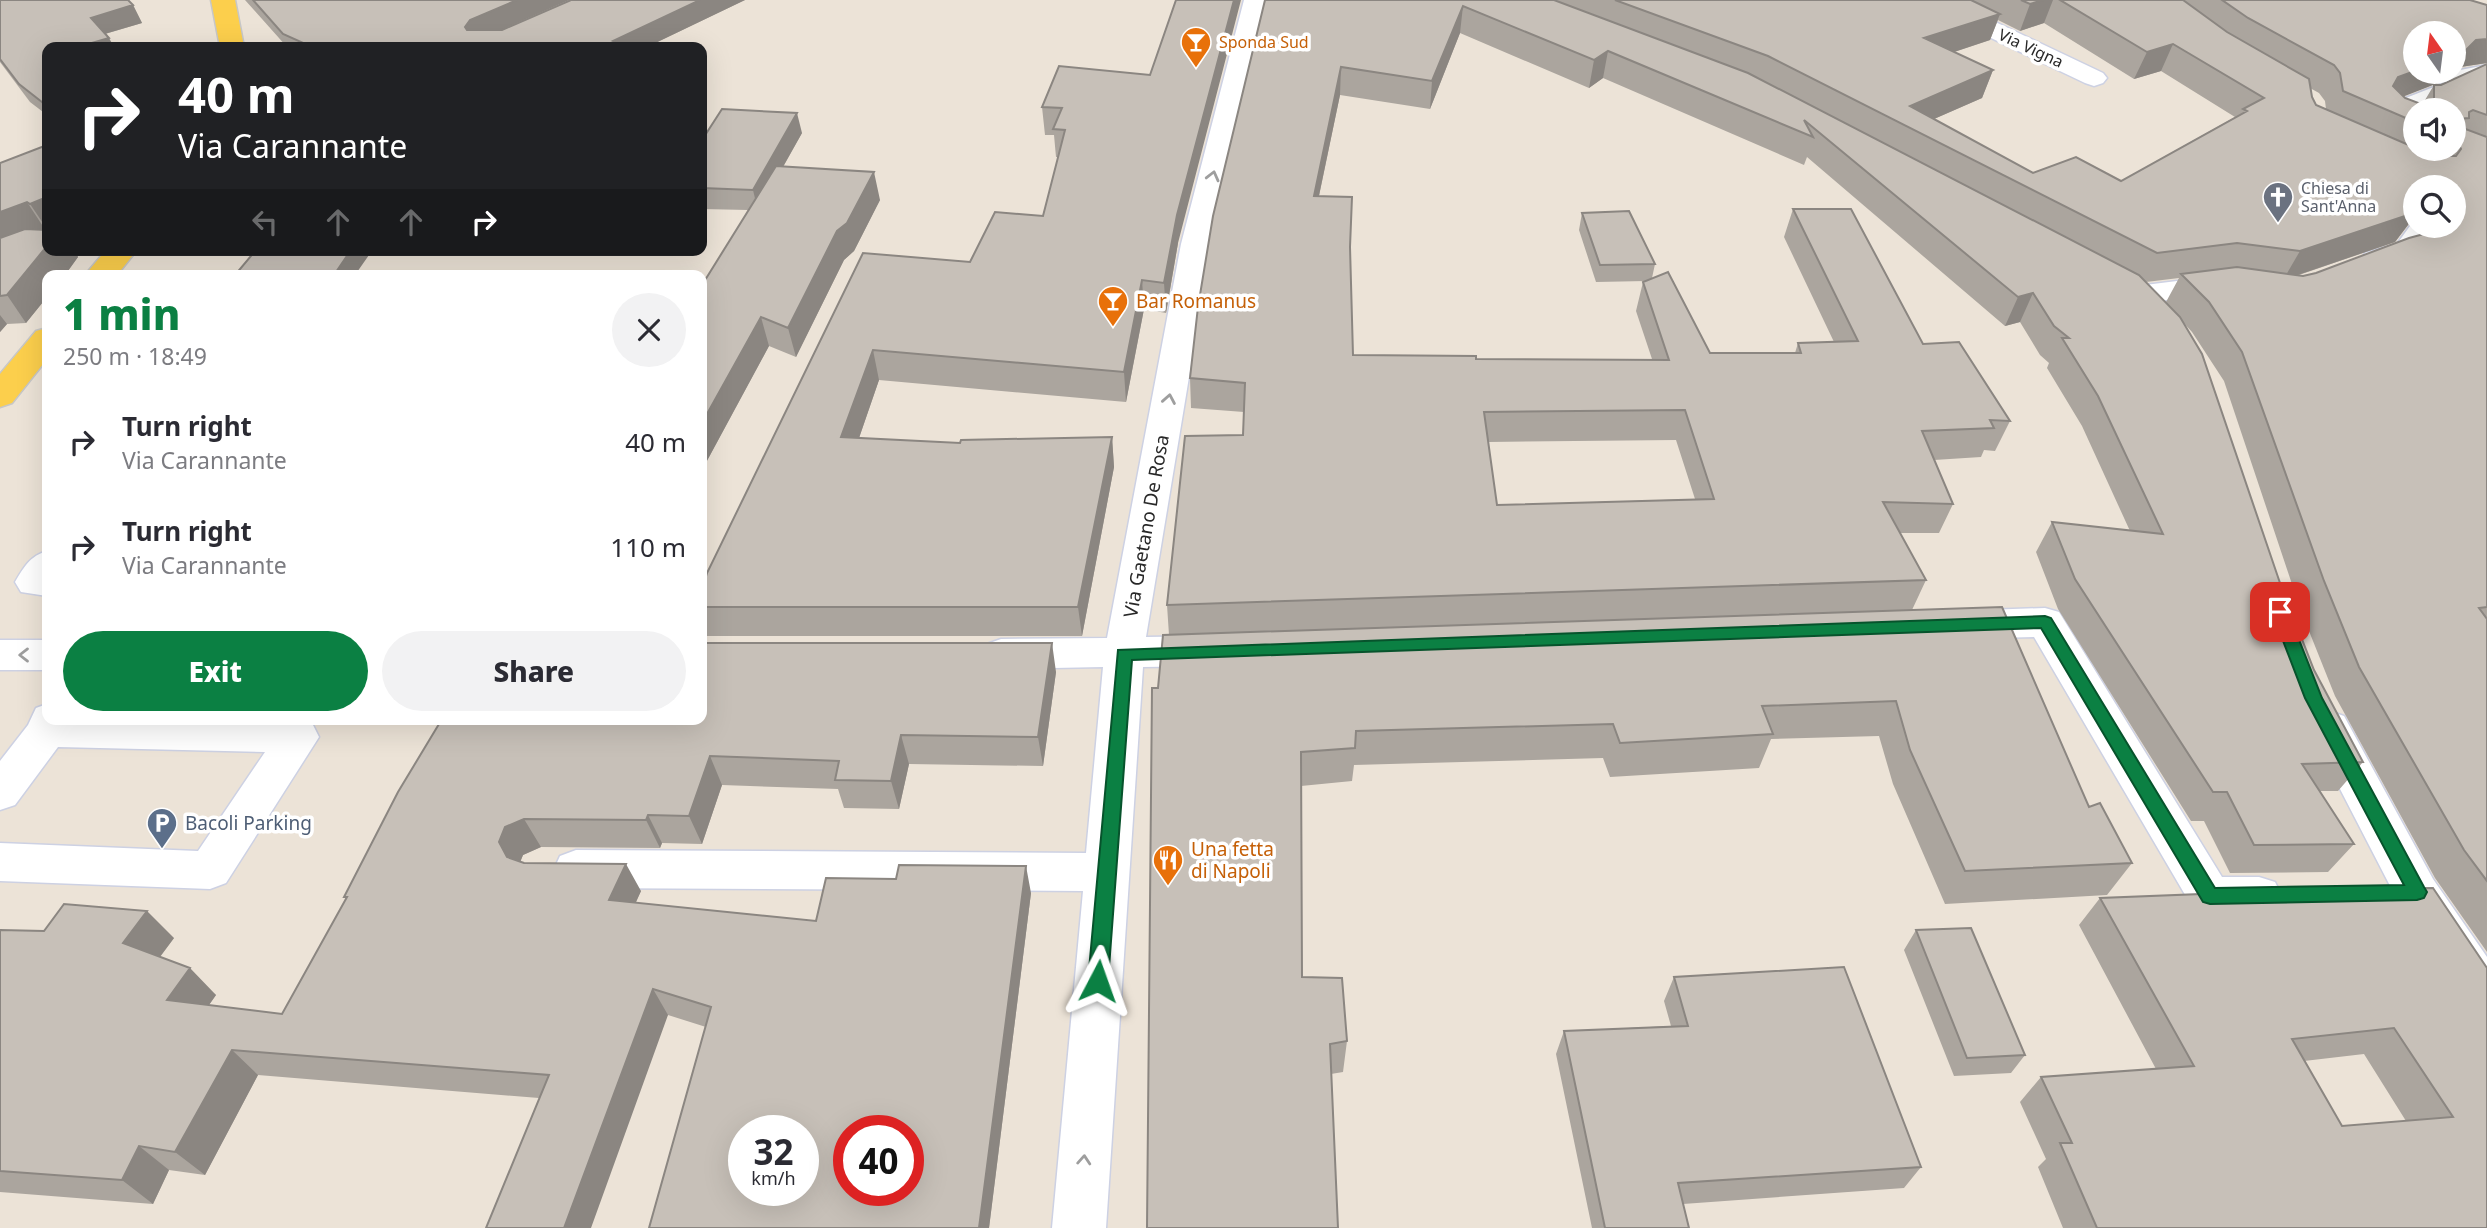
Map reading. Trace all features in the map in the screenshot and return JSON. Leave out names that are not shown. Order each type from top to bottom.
[{"type":"main road","points":[[223,0],[231,42]]},
{"type":"main road","points":[[104,270],[117,256]]},
{"type":"main road","points":[[0,396],[42,344]]},
{"type":"street","name":"Via Gaetano De Rosa","points":[[1079,1228],[1124,654],[1196,244],[1256,0]]},
{"type":"street","name":"Via Vigna","points":[[1930,0],[2094,78]]},
{"type":"street","points":[[2430,98],[2466,83],[2465,78],[2469,75],[2487,73]]},
{"type":"street","points":[[2403,109],[2392,113],[2403,120]]},
{"type":"street","points":[[2355,267],[2408,250],[2416,238]]},
{"type":"street","points":[[2162,322],[2125,289],[2221,284],[2247,287]]},
{"type":"street","points":[[42,571],[34,582],[42,583]]},
{"type":"street","points":[[1919,626],[2045,622],[2210,896],[2293,895]]},
{"type":"street","points":[[960,654],[1124,654],[1250,650]]},
{"type":"street","points":[[0,655],[42,655]]},
{"type":"street","points":[[2313,698],[2417,892],[2487,997]]},
{"type":"street","points":[[0,793],[48,725],[298,737],[210,870],[0,862]]},
{"type":"street","points":[[541,869],[1106,872]]},
{"type":"street","points":[[2376,893],[2417,892]]},
{"type":"building","points":[[0,0],[128,0],[133,5],[91,18],[109,38],[95,42],[42,42],[42,102],[19,84],[0,59]]},
{"type":"building","points":[[253,0],[517,0],[470,20],[465,27],[467,30],[502,30],[571,0],[700,0],[613,41],[615,42],[301,42],[283,34]]},
{"type":"building","points":[[1176,0],[1234,0],[1177,215],[1164,283],[1142,280],[1124,372],[873,350],[841,437],[960,443],[961,440],[1112,437],[1078,607],[707,607],[707,573],[863,253],[970,262],[995,212],[1043,216],[1065,130],[1053,129],[1062,108],[1042,107],[1059,66],[1150,75]]},
{"type":"building","points":[[1265,0],[1554,0],[1748,73],[2139,275],[2180,317],[2202,354],[2280,583],[2314,670],[2363,762],[2302,764],[2354,844],[2254,845],[2227,792],[2213,792],[2075,579],[2052,522],[2163,534],[2098,396],[2062,338],[2069,338],[2054,326],[2033,293],[2018,297],[1804,120],[1813,137],[1608,51],[1594,60],[1463,6],[1432,81],[1341,67],[1314,196],[1352,197],[1350,247],[1353,355],[1669,360],[1643,282],[1668,272],[1710,353],[1801,353],[1798,343],[1858,341],[1793,209],[1851,209],[1923,344],[1959,342],[2010,421],[1990,420],[1994,428],[1922,431],[1953,504],[1883,502],[1926,580],[1167,605],[1185,436],[1243,435],[1245,383],[1190,378],[1213,216]],"holes":[[[1685,410],[1714,499],[1497,505],[1484,412]]]},
{"type":"building","points":[[1615,0],[1971,0],[2000,14],[1924,38],[1993,70],[1910,106],[2033,173],[2076,157],[2121,181],[2247,111],[2243,109],[2264,98],[2173,44],[2147,52],[2060,0],[2183,0],[2227,32],[2309,79],[2316,105],[2403,143],[2403,161],[2466,161],[2466,129],[2487,137],[2487,607],[2479,608],[2487,619],[2487,881],[2464,850],[2359,667],[2324,581],[2242,352],[2209,302],[2181,274],[2237,267],[2303,276],[2409,238],[2466,238],[2466,175],[2403,175],[2403,217],[2300,251],[2237,243],[2157,253],[1768,56]]},
{"type":"building","points":[[2021,0],[2043,0],[2030,4]]},
{"type":"building","points":[[2222,0],[2470,0],[2487,5],[2487,39],[2476,40],[2466,50],[2466,21],[2403,21],[2403,75],[2398,77],[2393,86],[2405,98],[2403,117],[2343,91],[2340,73],[2334,65],[2248,18]]},
{"type":"building","points":[[2487,64],[2487,115],[2473,110],[2469,112],[2469,118],[2466,118],[2466,98],[2434,98],[2434,85],[2466,84],[2466,74]]},
{"type":"building","points":[[722,109],[797,113],[753,190],[707,188],[707,132]]},
{"type":"building","points":[[42,147],[42,199],[0,212],[0,163]]},
{"type":"building","points":[[776,166],[874,172],[847,223],[837,231],[788,328],[761,317],[707,414],[707,277]]},
{"type":"building","points":[[1629,211],[1655,264],[1600,265],[1582,213]]},
{"type":"building","points":[[25,229],[42,230],[42,252],[7,295],[0,296],[0,238]]},
{"type":"building","points":[[251,256],[347,256],[337,270],[239,270]]},
{"type":"building","points":[[2002,607],[2089,807],[2100,803],[2132,863],[1965,871],[1910,750],[1896,701],[1762,706],[1773,734],[1620,743],[1613,724],[1356,731],[1355,748],[1301,752],[1302,977],[1342,978],[1347,1041],[1330,1044],[1338,1228],[1147,1228],[1152,688],[1158,688],[1163,635]]},
{"type":"building","points":[[707,643],[1052,643],[1038,737],[901,735],[891,781],[835,780],[839,761],[710,756],[689,816],[648,815],[646,820],[524,819],[505,827],[499,842],[507,857],[524,863],[626,864],[609,900],[816,921],[826,878],[896,879],[899,865],[1026,866],[979,1228],[649,1228],[711,1007],[653,989],[564,1228],[486,1228],[549,1075],[232,1050],[175,1152],[139,1146],[122,1180],[0,1171],[0,930],[44,931],[64,904],[147,911],[123,943],[190,968],[167,1000],[282,1014],[347,897],[344,897],[398,792],[438,725],[707,725]]},
{"type":"building","points":[[2433,888],[2487,968],[2487,1228],[2097,1228],[2060,1143],[2072,1143],[2041,1077],[2194,1066],[2100,898],[2276,890]],"holes":[[[2394,1028],[2453,1117],[2342,1126],[2292,1039]]]},
{"type":"building","points":[[1971,928],[2025,1055],[1967,1058],[1916,930]]},
{"type":"building","points":[[1844,967],[1921,1167],[1678,1183],[1689,1228],[1605,1228],[1564,1031],[1688,1026],[1674,977]]},
{"type":"place","name":"Sponda Sud","points":[[1196,69]]},
{"type":"place","name":"Chiesa di Sant'Anna","points":[[2278,224]]},
{"type":"place","name":"Bar Romanus","points":[[1113,328]]},
{"type":"place","name":"Bacoli Parking","points":[[162,850]]},
{"type":"place","name":"Una fetta di Napoli","points":[[1168,887]]},
{"type":"route","points":[[1098,981],[1124,654],[2045,622],[2210,896],[2417,892],[2313,698],[2280,612]]}]
